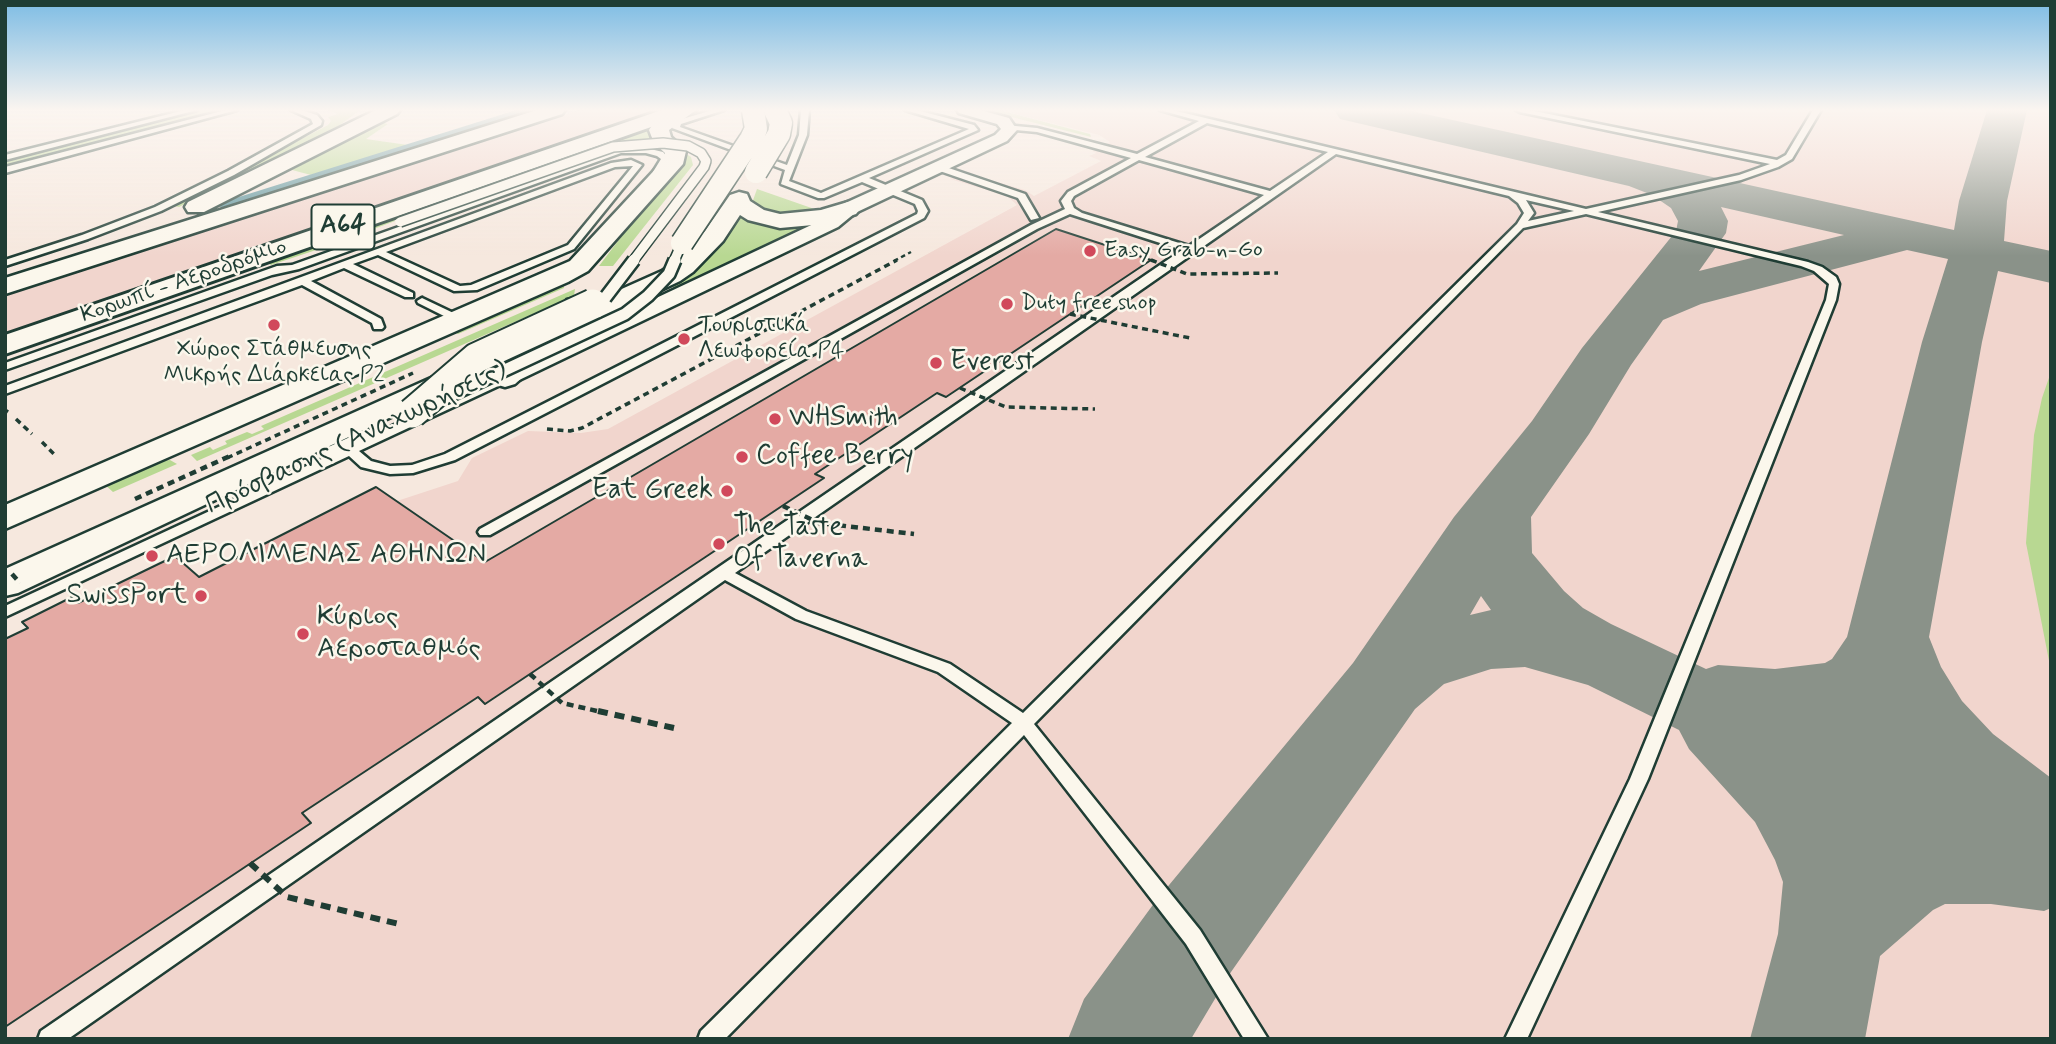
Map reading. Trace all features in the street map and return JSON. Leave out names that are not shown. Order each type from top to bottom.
[{"type":"highway","name":"Κορωπί - Αεροδρόμιο","points":[[5,345],[543,159]]},
{"type":"street","points":[[5,278],[199,206],[290,159]]},
{"type":"street","name":"Κορωπί - Αεροδρόμιο","points":[[5,286],[403,159]]},
{"type":"street","points":[[5,518],[559,277],[579,266],[593,252],[675,159]]},
{"type":"street","points":[[11,579],[671,276],[689,250],[740,159]]},
{"type":"street","points":[[689,250],[739,199],[764,159]]},
{"type":"street","points":[[739,199],[742,206],[756,215],[780,221],[824,217],[848,209],[954,159]]},
{"type":"street","points":[[505,378],[831,223],[848,209]]},
{"type":"street","name":"Πρόσβασης (Αναχωρήσεις)","points":[[11,579],[599,301],[689,250]]},
{"type":"street","points":[[505,378],[562,326],[584,291],[593,252]]},
{"type":"street","points":[[412,413],[476,358]]},
{"type":"lane","points":[[5,170],[48,159]]},
{"type":"lane","points":[[5,263],[85,237],[158,209],[257,159]]},
{"type":"lane","points":[[5,368],[580,159]]},
{"type":"lane","points":[[273,272],[295,267],[598,159]]},
{"type":"lane","points":[[651,186],[664,163],[663,159]]},
{"type":"lane","points":[[599,301],[704,167],[705,159]]},
{"type":"lane","points":[[761,159],[787,168]]},
{"type":"lane","points":[[791,159],[787,168],[786,184],[817,196],[826,195],[909,159]]},
{"type":"lane","points":[[1137,159],[1071,194],[1066,201],[1070,210],[1191,250]]},
{"type":"lane","points":[[1146,159],[1271,194]]},
{"type":"lane","points":[[49,1039],[1322,159]]},
{"type":"lane","points":[[1370,159],[1804,264],[1827,274],[1834,284],[1831,300],[1639,779],[1516,1039]]},
{"type":"lane","points":[[1728,159],[1737,167],[1741,177]]},
{"type":"lane","points":[[1758,159],[1779,163]]},
{"type":"lane","points":[[1520,226],[1741,177],[1786,159]]},
{"type":"lane","points":[[5,390],[614,165],[638,165],[571,247],[473,288],[458,289],[379,252]]},
{"type":"lane","points":[[937,167],[1022,196],[1034,218]]},
{"type":"lane","points":[[352,452],[366,464],[390,470],[428,465],[460,453],[921,216],[923,211],[919,202],[863,179]]},
{"type":"lane","points":[[709,1039],[1520,226],[1529,213],[1522,201],[1512,194]]},
{"type":"lane","points":[[485,532],[1034,227],[1070,210]]},
{"type":"lane","name":"Πρόσβασης (Αναχωρήσεις)","points":[[5,603],[625,314],[648,296],[689,250]]},
{"type":"lane","points":[[345,264],[409,295]]},
{"type":"lane","points":[[303,281],[377,321],[378,327]]},
{"type":"lane","points":[[422,301],[460,320]]},
{"type":"lane","points":[[5,612],[352,452],[505,378]]},
{"type":"lane","points":[[724,573],[801,615],[944,668],[1023,722],[1193,937],[1257,1039]]},
{"type":"path","points":[[537,429],[582,428],[911,252]]},
{"type":"path","points":[[1151,260],[1187,274],[1278,273]]},
{"type":"path","points":[[1070,314],[1190,338]]},
{"type":"path","points":[[135,499],[415,372]]},
{"type":"path","points":[[960,388],[1006,407],[1095,409]]},
{"type":"path","points":[[16,419],[32,434]]},
{"type":"path","points":[[42,442],[55,455]]},
{"type":"path","points":[[783,506],[819,523],[914,534]]},
{"type":"path","points":[[530,674],[562,703],[674,728]]},
{"type":"path","points":[[250,863],[287,897],[403,925]]},
{"type":"shaded area","points":[[429,159],[520,159],[5,335],[5,296]]},
{"type":"shaded area","points":[[1096,159],[2051,159],[2051,1039],[5,1039],[5,674],[376,487],[397,501],[458,481],[472,458],[528,431],[581,433],[608,429],[1017,205],[1007,196],[950,179],[965,173],[1025,190],[1034,196],[1101,161]]},
{"type":"green space","points":[[14,159],[37,159],[5,167],[5,161]]},
{"type":"green space","points":[[264,159],[274,159],[179,207],[174,206]]},
{"type":"green space","points":[[313,159],[364,159],[311,175],[292,170]]},
{"type":"green space","points":[[554,159],[566,159],[394,219],[395,221],[328,246],[271,265],[265,261]]},
{"type":"green space","points":[[681,159],[691,159],[693,165],[613,266],[599,266]]},
{"type":"green space","points":[[757,189],[823,212],[771,216],[752,203]]},
{"type":"green space","points":[[737,213],[821,221],[669,293],[682,276]]},
{"type":"green space","points":[[564,281],[564,288],[458,334],[449,330]]},
{"type":"green space","points":[[575,289],[574,296],[197,461],[191,455],[210,447],[213,450],[227,444],[225,441],[247,432],[252,434],[264,429],[261,426]]},
{"type":"green space","points":[[2051,372],[2051,671],[2026,543],[2034,435]]},
{"type":"green space","points":[[170,460],[177,464],[113,492],[102,482],[145,463]]},
{"type":"building","name":"Κύριος Αεροσταθμός","points":[[1056,229],[1151,260],[946,397],[937,393],[815,474],[824,478],[485,704],[478,697],[302,813],[311,823],[5,1027],[5,639],[28,628],[22,622],[72,597],[78,603],[175,556],[199,577],[376,487],[485,562]]},
{"type":"waterway","points":[[222,205],[370,159]]},
{"type":"taxiway","points":[[1570,159],[1644,175]]},
{"type":"taxiway","points":[[1977,250],[1983,201],[1994,159]]},
{"type":"taxiway","points":[[1638,173],[1644,175]]},
{"type":"taxiway","points":[[1494,516],[1556,434],[1603,361],[1701,233],[1703,221],[1700,211],[1688,198],[1668,185],[1644,175]]},
{"type":"taxiway","points":[[1644,175],[1977,250]]},
{"type":"taxiway","points":[[1645,308],[1682,292],[1889,239]]},
{"type":"taxiway","points":[[1888,637],[1952,342],[1977,250]]},
{"type":"taxiway","points":[[1977,250],[2051,267]]},
{"type":"taxiway","points":[[1384,686],[1494,516]]},
{"type":"taxiway","points":[[1494,516],[1494,553],[1503,571],[1535,611],[1554,628],[1675,692],[1868,773]]},
{"type":"taxiway","points":[[1718,698],[1775,702],[1838,694],[1863,682],[1873,670],[1888,637]]},
{"type":"taxiway","points":[[1868,773],[1888,637]]},
{"type":"taxiway","points":[[1888,637],[1900,673],[1930,725],[1960,760],[2032,819]]},
{"type":"taxiway","points":[[1384,686],[1414,662],[1434,653],[1491,640],[1525,638],[1552,643],[1588,655]]},
{"type":"taxiway","points":[[1125,1039],[1193,937],[1384,686]]},
{"type":"taxiway","points":[[1721,725],[1789,794],[1823,853],[1834,882],[1831,934]]},
{"type":"taxiway","points":[[1831,934],[1868,773]]},
{"type":"taxiway","points":[[1868,773],[2051,849]]},
{"type":"taxiway","points":[[1831,934],[1855,910],[1897,878],[1939,861],[1991,861],[2044,867]]},
{"type":"taxiway","points":[[1807,1039],[1831,934]]},
{"type":"place","name":"Easy Grab-n-Go","points":[[1090,251]]},
{"type":"place","name":"Duty free shop","points":[[1007,304]]},
{"type":"place","name":"Χώρος Στάθμευσης Μικρής Διάρκειας P2","points":[[274,325]]},
{"type":"place","name":"Τουριστικά Λεωφορεία P4","points":[[684,339]]},
{"type":"place","name":"Everest","points":[[936,363]]},
{"type":"place","name":"WHSmith","points":[[775,419]]},
{"type":"place","name":"Coffee Berry","points":[[742,457]]},
{"type":"place","name":"Eat Greek","points":[[727,491]]},
{"type":"place","name":"The Taste Of Taverna","points":[[719,544]]},
{"type":"place","name":"ΑΕΡΟΛΙΜΕΝΑΣ ΑΘΗΝΩΝ","points":[[152,556]]},
{"type":"place","name":"SwissPort","points":[[201,596]]},
{"type":"place","name":"Κύριος Αεροσταθμός","points":[[303,634]]}]
